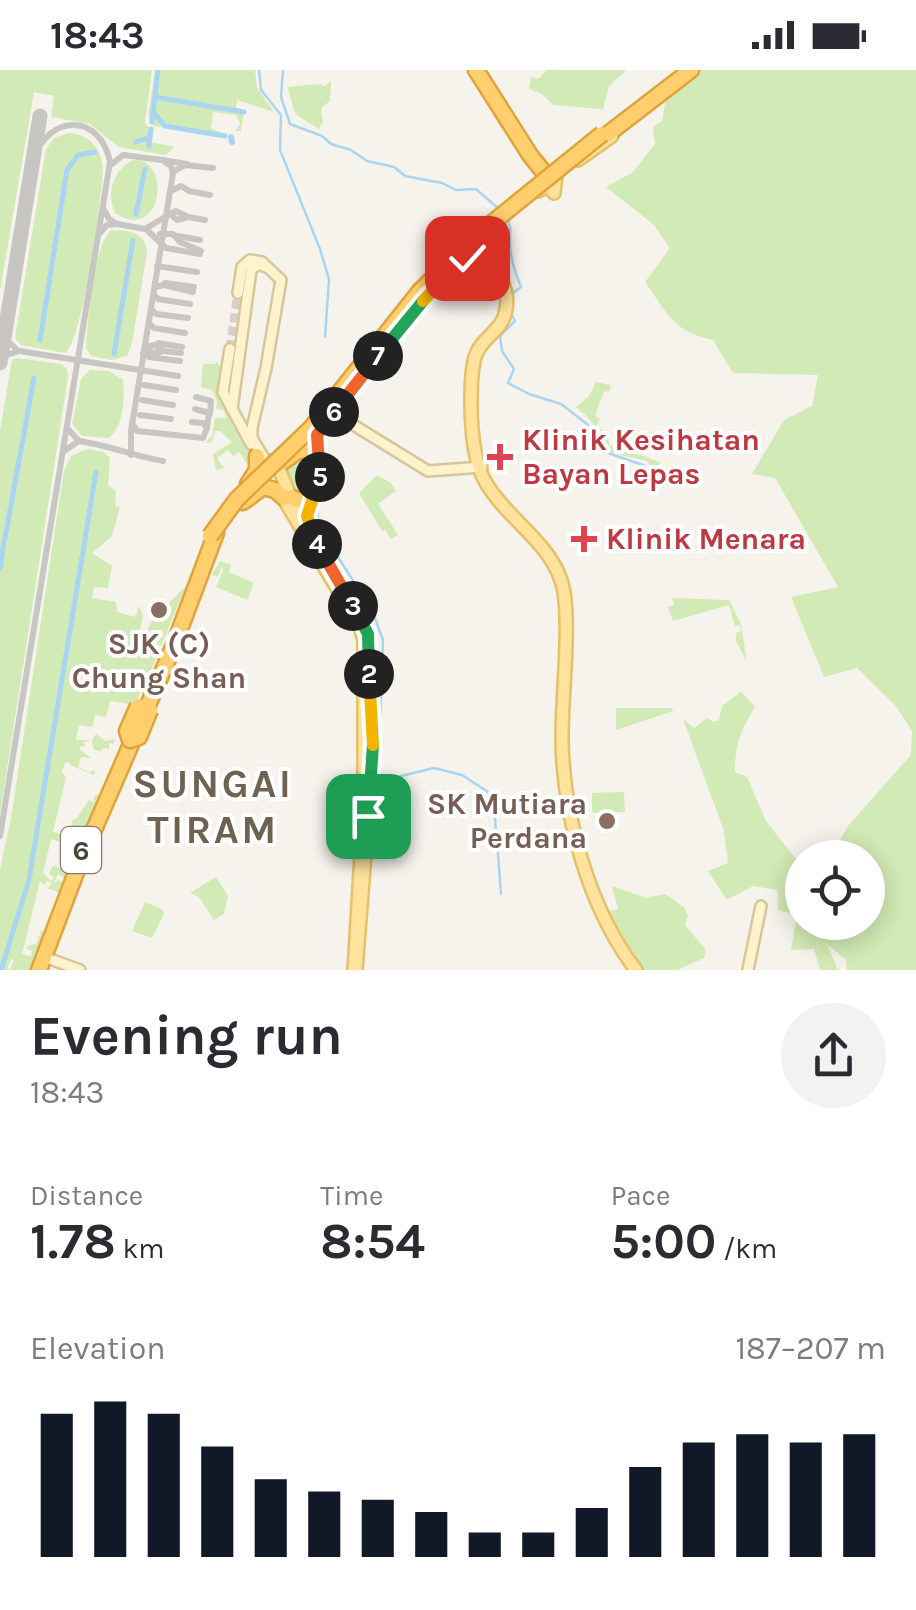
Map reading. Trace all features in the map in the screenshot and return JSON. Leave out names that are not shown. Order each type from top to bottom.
[{"type":"highway","points":[[478,70],[551,172]]},
{"type":"highway","name":"6","points":[[213,535],[268,463],[313,428],[398,321],[468,248],[551,172],[688,70]]},
{"type":"highway","name":"6","points":[[40,960],[213,535],[231,505],[313,428],[398,321]]},
{"type":"highway","points":[[268,463],[361,366]]},
{"type":"highway","points":[[304,448],[313,452],[317,477],[311,497],[303,502],[289,500],[270,488],[257,490],[231,515],[203,559],[212,526],[257,470],[304,448]]},
{"type":"highway","points":[[144,708],[168,668],[172,641]]},
{"type":"main road","points":[[398,321],[416,290],[551,172],[637,109]]},
{"type":"main road","points":[[504,214],[525,201],[551,172]]},
{"type":"main road","points":[[314,538],[307,516],[320,480],[317,435],[422,296],[468,256],[486,229]]},
{"type":"main road","points":[[468,256],[500,275],[509,305],[475,357],[471,401],[484,477],[564,575],[568,604],[565,743],[589,882],[610,934],[636,970]]},
{"type":"main road","points":[[268,463],[278,464],[289,500],[367,632],[368,737]]},
{"type":"main road","points":[[268,463],[362,630],[369,752],[355,970]]},
{"type":"street","points":[[250,282],[241,294],[244,263],[254,259],[279,276],[281,284],[252,438],[268,463]]},
{"type":"street","points":[[254,417],[243,423],[230,406],[254,265],[265,265]]},
{"type":"street","points":[[236,366],[232,349],[230,406],[268,463]]},
{"type":"street","points":[[334,413],[422,469],[484,477]]},
{"type":"street","points":[[748,970],[760,906]]},
{"type":"street","points":[[40,960],[71,970]]},
{"type":"street","points":[[40,960],[80,970]]},
{"type":"green space","points":[[0,70],[152,70],[146,141],[175,147],[165,155],[119,147],[90,124],[51,117],[54,96],[34,92],[0,291]]},
{"type":"green space","points":[[155,70],[155,91],[161,70],[255,70],[257,88],[274,112],[237,100],[236,108],[244,110],[241,131],[235,131],[240,124],[236,115],[213,112],[211,128],[224,134],[223,138],[154,126],[148,117]]},
{"type":"green space","points":[[547,70],[627,70],[609,86],[603,109],[553,105],[542,94],[529,89],[531,77],[538,79]]},
{"type":"green space","points":[[696,70],[916,70],[916,970],[847,970],[846,960],[827,944],[838,970],[820,970],[814,949],[791,950],[793,940],[885,940],[885,840],[840,840],[911,755],[912,731],[896,706],[857,668],[824,677],[791,597],[838,587],[775,478],[752,474],[784,420],[812,406],[818,375],[733,373],[713,340],[680,326],[645,282],[670,248],[654,225],[606,187],[633,172],[655,144],[653,127],[662,121],[666,98]]},
{"type":"green space","points":[[331,81],[330,101],[321,108],[323,122],[319,129],[296,113],[287,87],[325,86]]},
{"type":"green space","points":[[68,133],[93,144],[103,169],[84,297],[72,343],[65,353],[21,345],[15,338],[46,149],[54,138]]},
{"type":"green space","points":[[133,160],[146,163],[154,172],[157,197],[143,218],[131,220],[115,213],[111,190],[120,170]]},
{"type":"green space","points":[[111,230],[140,236],[147,252],[132,343],[127,356],[112,360],[91,356],[86,348],[95,268]]},
{"type":"green space","points":[[12,360],[61,364],[68,377],[0,814],[0,431]]},
{"type":"green space","points":[[216,361],[221,367],[219,395],[255,460],[253,472],[239,452],[233,456],[228,450],[217,458],[224,468],[216,470],[213,454],[232,442],[220,431],[215,431],[211,443],[205,443],[212,436],[215,418],[226,418],[224,410],[216,409],[212,390],[201,387],[203,364]]},
{"type":"green space","points":[[90,370],[109,371],[123,380],[121,419],[109,438],[82,436],[72,424],[81,379]]},
{"type":"green space","points":[[596,382],[611,385],[609,392],[604,391],[595,416],[600,419],[597,425],[608,437],[609,445],[661,462],[654,470],[647,461],[607,452],[596,427],[576,407],[589,396]]},
{"type":"green space","points":[[87,449],[104,452],[110,458],[108,485],[116,491],[115,506],[120,507],[112,536],[92,553],[112,566],[108,588],[94,587],[92,598],[116,602],[117,612],[135,617],[139,606],[143,615],[138,640],[161,648],[135,705],[110,701],[106,717],[95,715],[93,727],[79,725],[76,740],[92,740],[79,749],[91,758],[81,757],[78,767],[89,772],[95,770],[94,775],[65,763],[62,772],[66,778],[53,832],[62,834],[65,830],[73,836],[72,820],[89,800],[97,803],[93,799],[96,794],[101,796],[88,828],[78,824],[86,831],[83,838],[81,832],[75,838],[81,842],[76,853],[78,846],[63,838],[59,842],[51,839],[43,873],[51,881],[54,878],[49,873],[53,866],[70,871],[66,880],[58,874],[53,884],[58,880],[65,883],[57,903],[59,893],[47,888],[52,883],[47,881],[44,885],[40,881],[22,954],[31,956],[32,951],[26,948],[36,944],[41,931],[46,929],[32,970],[10,970],[14,960],[11,959],[7,970],[0,970],[0,870],[64,471],[71,456]]},
{"type":"green space","points":[[299,452],[312,454],[311,493],[294,496],[283,465]]},
{"type":"green space","points":[[377,475],[396,491],[378,504],[398,535],[391,539],[359,493]]},
{"type":"green space","points":[[220,561],[231,565],[229,572],[254,583],[247,600],[216,587],[224,569],[218,577],[212,575]]},
{"type":"green space","points":[[186,586],[161,646],[143,639],[153,618]]},
{"type":"green space","points":[[672,598],[729,600],[741,624],[747,662],[736,641],[740,625],[735,626],[729,605],[673,621],[668,607],[674,605]]},
{"type":"green space","points":[[741,692],[755,707],[740,738],[735,772],[747,777],[766,821],[785,845],[785,912],[778,910],[777,890],[753,886],[727,900],[708,871],[728,863],[724,831],[683,719],[694,728],[707,718],[719,720],[722,706]]},
{"type":"green space","points":[[616,708],[672,708],[673,711],[616,730]]},
{"type":"green space","points":[[96,734],[106,741],[115,739],[113,744],[109,743],[109,749],[102,751],[94,750],[92,740]]},
{"type":"green space","points":[[624,792],[625,812],[592,813],[592,793]]},
{"type":"green space","points":[[216,877],[228,896],[224,914],[214,920],[199,897],[190,893]]},
{"type":"green space","points":[[612,886],[646,898],[665,894],[684,907],[688,915],[685,925],[706,950],[704,958],[677,970],[641,970],[604,913],[618,909]]},
{"type":"green space","points":[[145,902],[162,909],[164,914],[152,938],[132,931]]},
{"type":"waterway","points":[[152,122],[158,70]]},
{"type":"waterway","points":[[259,70],[261,90],[281,115],[280,150],[329,279],[325,337]]},
{"type":"waterway","points":[[283,70],[281,97],[290,124],[322,136],[367,161],[394,167],[405,176],[442,183],[456,190],[476,189],[499,209]]},
{"type":"waterway","points":[[155,97],[244,112]]},
{"type":"waterway","points":[[153,112],[165,126],[225,136]]},
{"type":"waterway","points":[[149,146],[151,129]]},
{"type":"waterway","points":[[136,142],[150,137]]},
{"type":"waterway","points":[[231,137],[232,142]]},
{"type":"waterway","points":[[40,340],[67,170],[78,155],[95,152]]},
{"type":"waterway","points":[[136,214],[145,169]]},
{"type":"waterway","points":[[507,219],[512,260],[521,287],[509,296]]},
{"type":"waterway","points":[[114,354],[133,240]]},
{"type":"waterway","points":[[511,313],[515,321],[500,336],[502,351],[514,369],[508,383],[561,404],[587,424],[605,452],[643,465],[665,484]]},
{"type":"waterway","points":[[5,538],[34,378]]},
{"type":"waterway","points":[[329,428],[322,448],[331,470],[318,510],[318,525],[367,603]]},
{"type":"waterway","points":[[1,970],[29,880],[96,472]]},
{"type":"waterway","points":[[0,569],[4,541]]},
{"type":"waterway","points":[[372,610],[383,640],[378,779],[434,768],[462,775],[494,800],[496,833]]},
{"type":"waterway","points":[[497,840],[501,894]]},
{"type":"taxiway","points":[[0,836],[110,162],[96,134],[73,125],[50,134],[33,160]]},
{"type":"taxiway","points":[[112,164],[123,155],[162,160]]},
{"type":"taxiway","points":[[131,455],[131,431],[173,173],[162,160],[187,164],[173,172]]},
{"type":"taxiway","points":[[185,165],[213,168]]},
{"type":"taxiway","points":[[171,191],[181,186],[210,195]]},
{"type":"taxiway","points":[[100,233],[107,225],[117,224],[103,208]]},
{"type":"taxiway","points":[[167,211],[205,220]]},
{"type":"taxiway","points":[[117,224],[145,229],[170,214],[177,220],[188,217]]},
{"type":"taxiway","points":[[146,229],[166,248],[200,254]]},
{"type":"taxiway","points":[[160,234],[173,234],[180,242],[201,251]]},
{"type":"taxiway","points":[[178,236],[200,240]]},
{"type":"taxiway","points":[[157,266],[197,272]]},
{"type":"taxiway","points":[[165,283],[194,287]]},
{"type":"taxiway","points":[[155,287],[164,285],[193,292]]},
{"type":"taxiway","points":[[154,295],[190,304]]},
{"type":"taxiway","points":[[151,309],[156,314],[188,318]]},
{"type":"taxiway","points":[[0,319],[8,311]]},
{"type":"taxiway","points":[[149,323],[154,328],[185,333]]},
{"type":"taxiway","points":[[6,327],[8,341],[18,351]]},
{"type":"taxiway","points":[[0,343],[1,354]]},
{"type":"taxiway","points":[[158,343],[182,347]]},
{"type":"taxiway","points":[[145,347],[155,345],[164,351],[181,353]]},
{"type":"taxiway","points":[[144,348],[154,353],[164,351]]},
{"type":"taxiway","points":[[0,366],[7,355],[19,351],[178,376]]},
{"type":"taxiway","points":[[143,353],[180,361]]},
{"type":"taxiway","points":[[144,385],[176,390]]},
{"type":"taxiway","points":[[196,397],[211,401],[210,414]]},
{"type":"taxiway","points":[[142,400],[173,405]]},
{"type":"taxiway","points":[[192,422],[203,423],[207,428],[209,413],[195,409]]},
{"type":"taxiway","points":[[140,415],[171,419]]},
{"type":"taxiway","points":[[132,423],[137,431],[203,438],[207,428]]},
{"type":"taxiway","points":[[64,451],[79,441],[67,428]]},
{"type":"taxiway","points":[[79,441],[163,461]]},
{"type":"runway","points":[[0,363],[40,116]]},
{"type":"tunnel","points":[[230,349],[238,293]]},
{"type":"place","name":"Klinik Kesihatan Bayan Lepas","points":[[500,457]]},
{"type":"place","name":"Klinik Menara","points":[[584,539]]},
{"type":"place","name":"SJK (C) Chung Shan","points":[[159,610]]},
{"type":"place","name":"SK Mutiara Perdana","points":[[607,821]]},
{"type":"district","name":"SUNGAI TIRAM","points":[[213,806]]},
{"type":"route","points":[[368,816],[373,744],[368,634],[307,520],[320,480],[317,435],[416,308],[467,258]]}]
